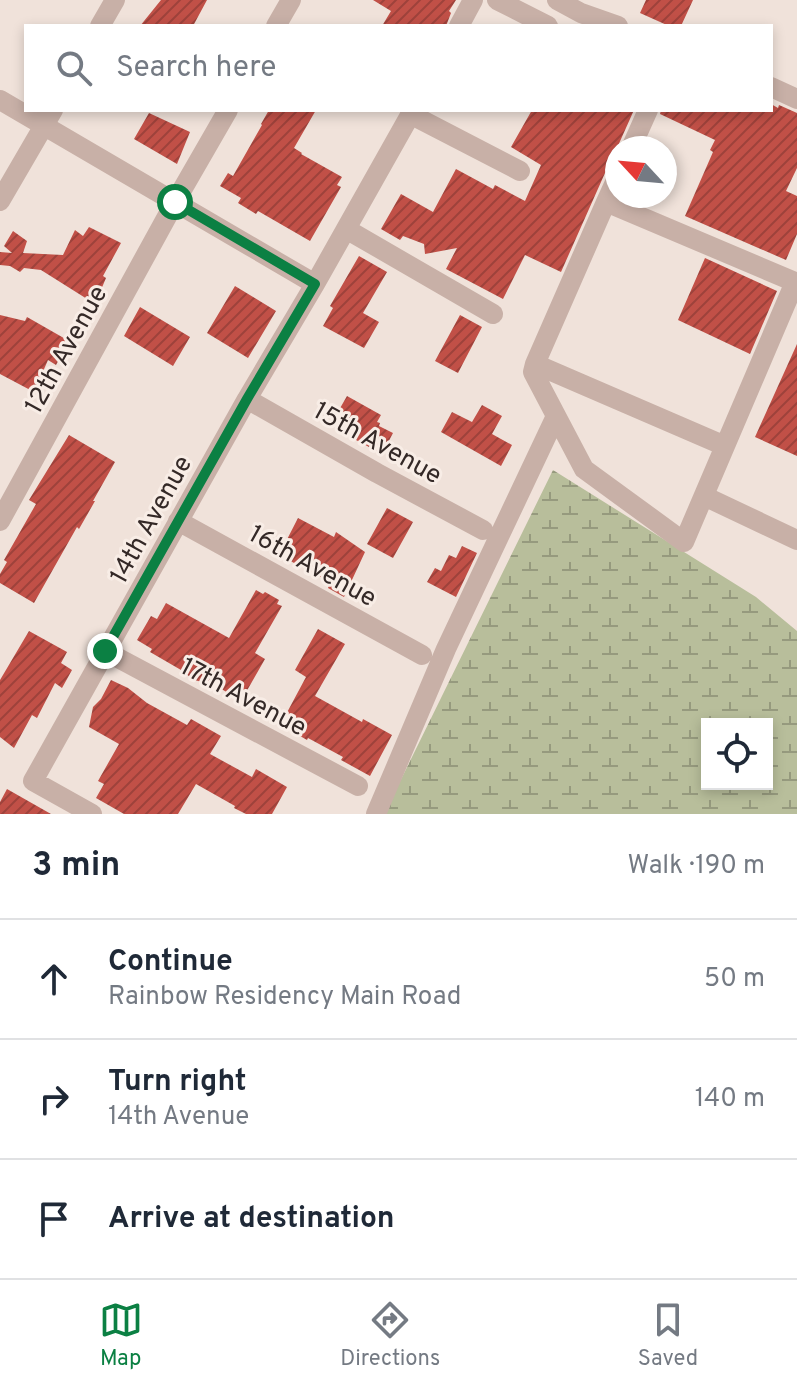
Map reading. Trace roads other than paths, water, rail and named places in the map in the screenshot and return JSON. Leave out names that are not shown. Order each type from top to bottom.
[{"type":"street","points":[[101,24],[115,0]]},
{"type":"street","points":[[277,24],[291,0]]},
{"type":"street","points":[[460,24],[473,0]]},
{"type":"street","points":[[497,0],[544,24]]},
{"type":"street","points":[[557,0],[584,6],[615,24]]},
{"type":"street","points":[[773,88],[797,99]]},
{"type":"street","points":[[0,100],[24,109]]},
{"type":"street","name":"12th Avenue","points":[[0,521],[227,112]]},
{"type":"street","points":[[411,112],[520,171]]},
{"type":"street","name":"14th Avenue","points":[[92,814],[33,781],[411,112]]},
{"type":"street","points":[[636,136],[647,112]]},
{"type":"street","points":[[0,201],[48,118],[175,202],[315,284]]},
{"type":"street","points":[[605,204],[533,372],[584,469],[684,542],[795,282],[620,208]]},
{"type":"street","points":[[346,229],[493,314]]},
{"type":"street","points":[[535,364],[725,446]]},
{"type":"street","name":"15th Avenue","points":[[247,399],[483,530]]},
{"type":"street","points":[[376,814],[446,649],[556,416]]},
{"type":"street","points":[[704,496],[797,540]]},
{"type":"street","name":"16th Avenue","points":[[178,521],[422,655]]},
{"type":"street","name":"17th Avenue","points":[[105,651],[358,786]]}]
